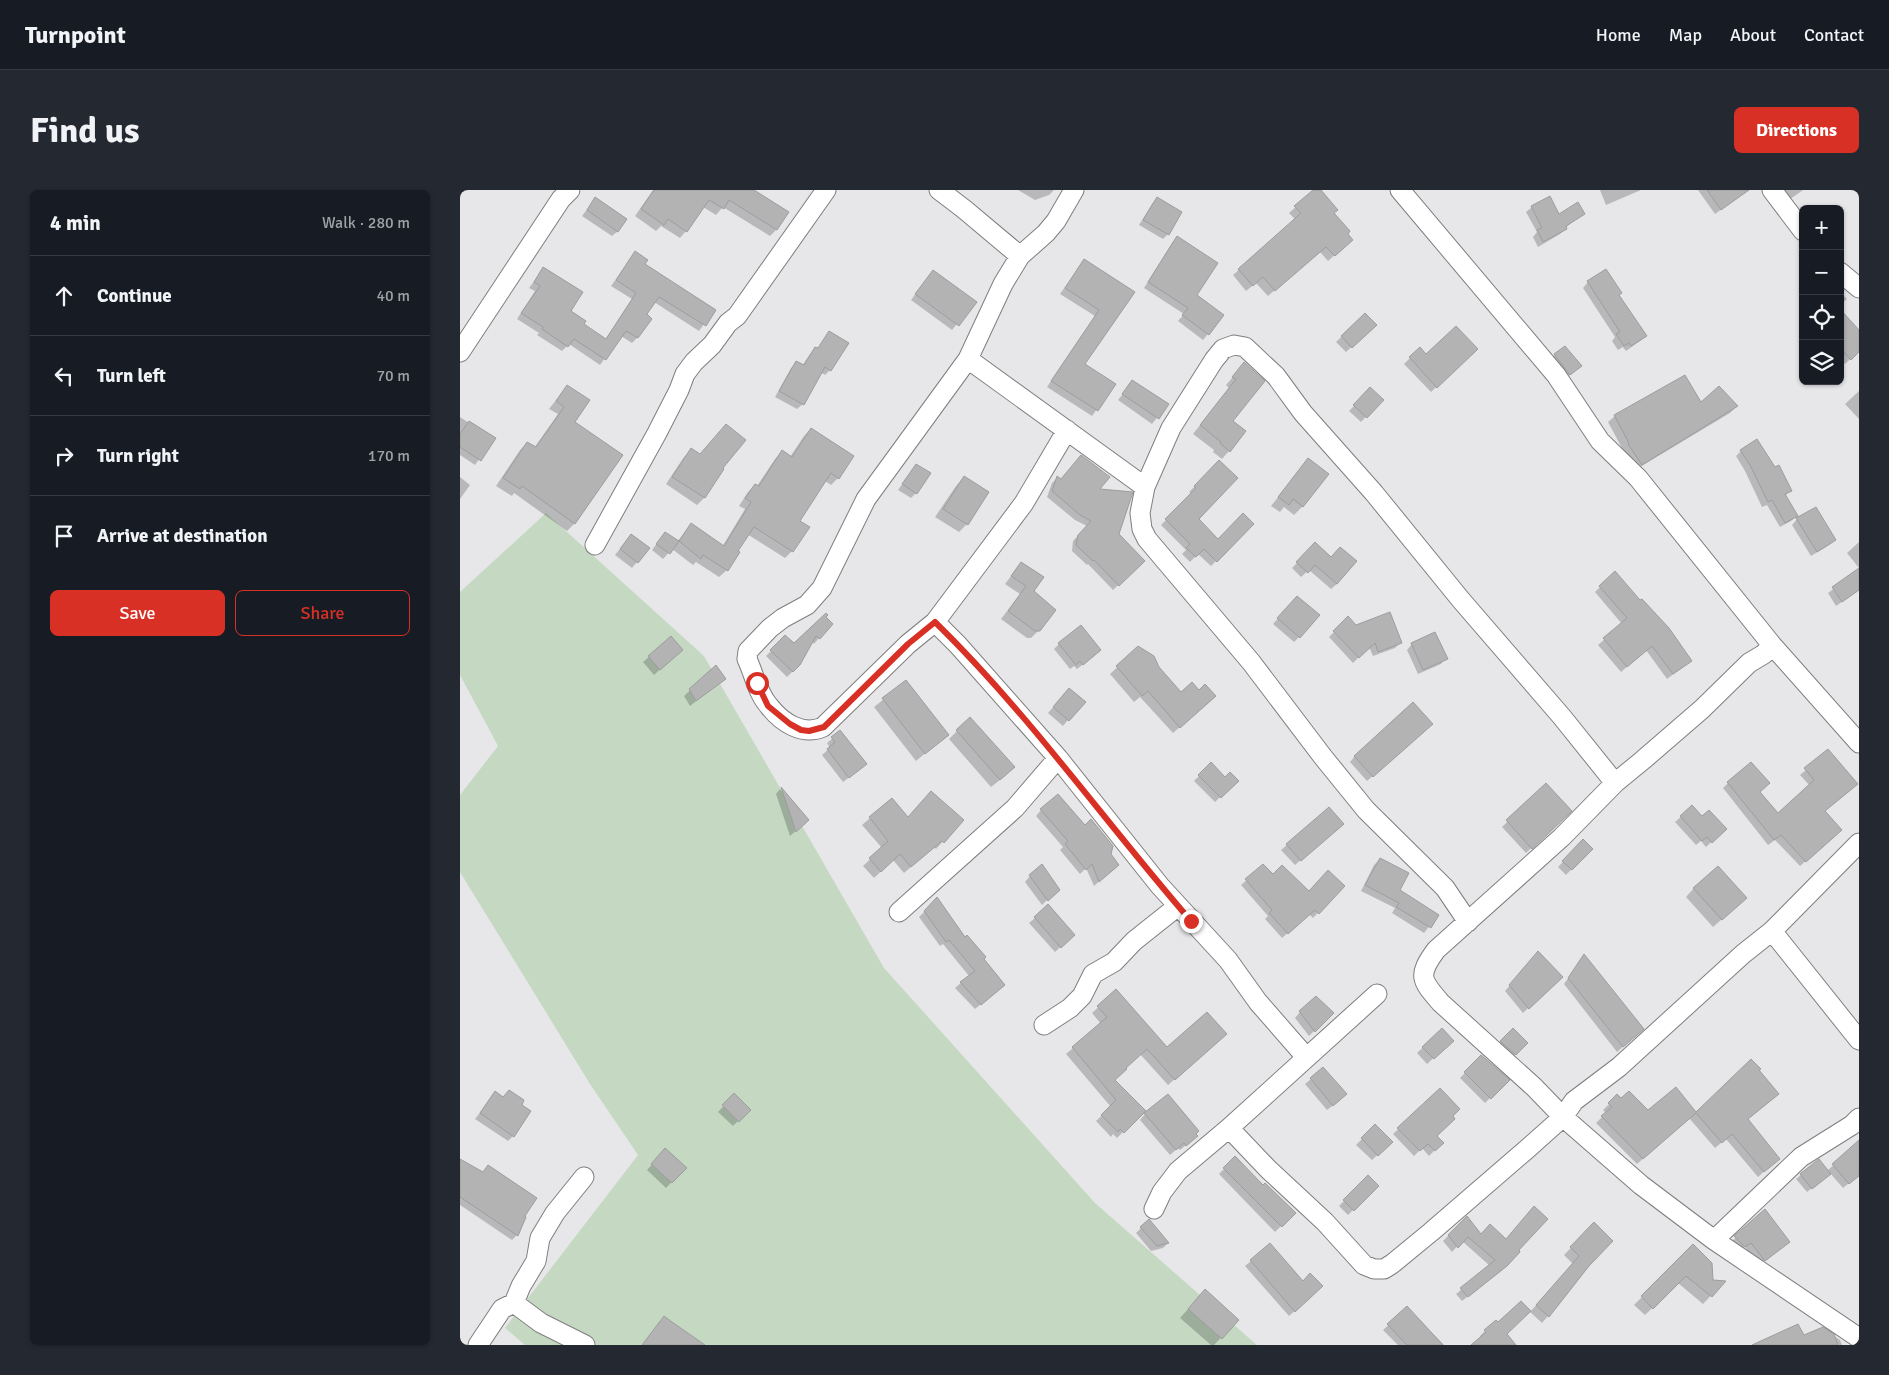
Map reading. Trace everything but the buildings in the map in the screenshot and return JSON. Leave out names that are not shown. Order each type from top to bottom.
[{"type":"street","points":[[460,352],[561,199],[570,190]]},
{"type":"street","points":[[595,546],[657,433],[689,368],[712,346],[728,323],[737,316],[826,190]]},
{"type":"street","points":[[939,190],[964,208],[1020,256]]},
{"type":"street","points":[[1067,430],[1024,503],[935,622],[908,644],[824,727],[816,730],[801,730],[790,724],[768,706],[748,659],[748,651],[770,628],[783,618],[807,605],[822,588],[866,498],[968,358],[1003,284],[1020,256],[1046,233],[1056,221],[1074,190]]},
{"type":"street","points":[[1400,190],[1556,375],[1600,441],[1638,478],[1772,645],[1859,743]]},
{"type":"street","points":[[1772,190],[1799,226]]},
{"type":"street","points":[[1844,275],[1858,287]]},
{"type":"street","points":[[1468,922],[1445,888],[1366,810],[1251,662],[1147,539],[1142,529],[1140,513],[1145,487],[1171,428],[1214,360],[1224,350],[1234,345],[1245,347],[1276,376],[1303,413],[1374,492],[1461,600],[1562,717],[1615,783]]},
{"type":"street","points":[[968,358],[1145,487]]},
{"type":"street","points":[[935,622],[958,645],[1058,758],[1112,827],[1178,906],[1228,960],[1258,1002],[1306,1058]]},
{"type":"street","points":[[1772,645],[1764,654],[1749,663],[1702,709],[1658,748],[1615,783],[1562,837],[1436,950],[1424,966],[1423,979],[1429,990],[1441,1003],[1534,1087],[1563,1117],[1641,1184],[1714,1240],[1859,1338]]},
{"type":"street","points":[[899,912],[1015,808],[1058,758]]},
{"type":"street","points":[[1229,1128],[1268,1169],[1325,1222],[1364,1265],[1374,1269],[1384,1269],[1563,1117],[1574,1101],[1619,1067],[1743,954],[1772,931],[1859,842]]},
{"type":"street","points":[[1044,1025],[1070,1008],[1082,996],[1093,974],[1114,962],[1134,941],[1178,906]]},
{"type":"street","points":[[1772,931],[1859,1040]]},
{"type":"street","points":[[1154,1209],[1162,1192],[1178,1171],[1229,1128],[1377,994]]},
{"type":"street","points":[[1714,1240],[1801,1157],[1852,1125],[1859,1118]]},
{"type":"street","points":[[478,1345],[502,1309],[514,1303],[520,1286],[536,1261],[540,1238],[555,1214],[584,1177]]},
{"type":"street","points":[[514,1303],[541,1323],[585,1345]]},
{"type":"green space","points":[[546,513],[704,656],[884,968],[1095,1203],[1257,1345],[525,1345],[505,1328],[638,1155],[590,1084],[460,872],[460,795],[498,746],[460,675],[460,592]]},
{"type":"route","points":[[757,683],[768,706],[777,714],[801,730],[816,730],[824,727],[908,644],[935,622],[958,645],[1058,758],[1160,886],[1191,921]]}]
